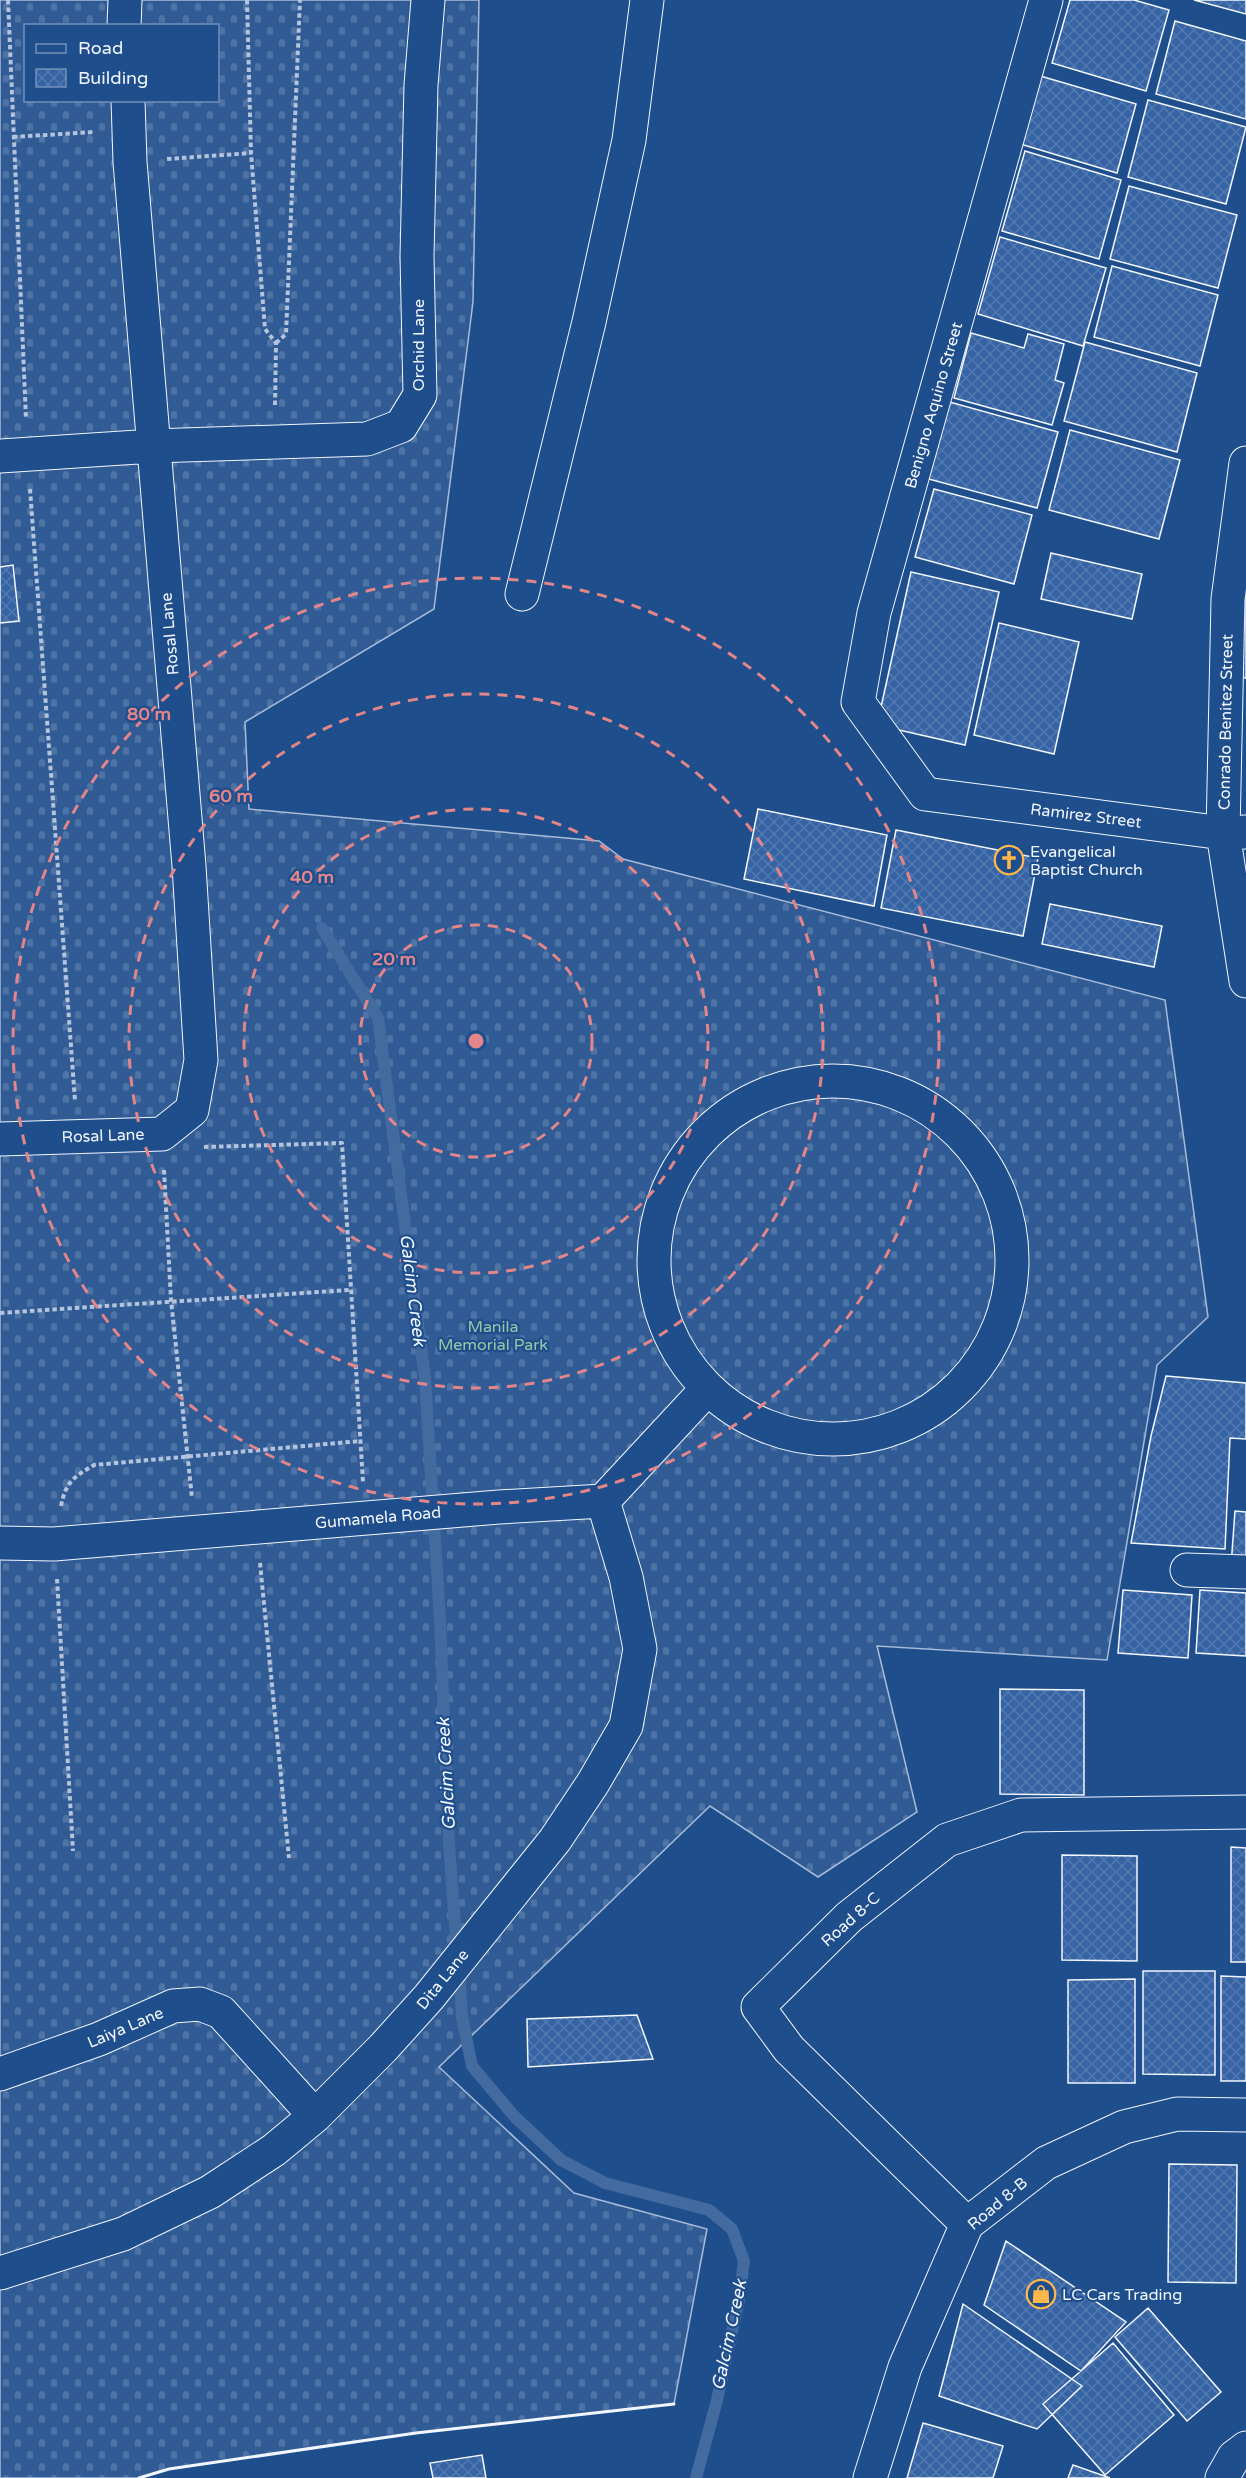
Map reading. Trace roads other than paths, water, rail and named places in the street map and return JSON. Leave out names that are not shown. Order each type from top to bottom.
[{"type":"street","points":[[124,24],[125,0]]},
{"type":"street","name":"Orchid Lane","points":[[14,455],[274,440],[367,439],[401,426],[420,395],[417,256],[421,85],[428,0]]},
{"type":"street","points":[[522,594],[589,322],[628,140],[647,0]]},
{"type":"street","name":"Benigno Aquino Street","points":[[925,794],[858,702],[874,613],[1046,0]]},
{"type":"street","name":"Rosal Lane","points":[[0,1139],[162,1134],[192,1110],[201,1060],[188,854],[130,162],[129,115]]},
{"type":"street","name":"Conrado Benitez Street","points":[[1246,463],[1228,599],[1234,833],[1246,981]]},
{"type":"street","name":"Ramirez Street","points":[[925,794],[1234,833]]},
{"type":"street","points":[[837,1081],[870,1085],[902,1095],[931,1110],[957,1132],[979,1157],[996,1185],[1007,1216],[1012,1249],[1011,1282],[992,1345],[974,1372],[951,1396],[924,1415],[894,1429],[862,1437],[830,1439],[796,1435],[765,1425],[735,1409],[707,1389],[671,1336],[660,1304],[655,1272],[655,1239],[662,1206],[675,1176],[692,1148],[716,1124],[742,1105],[772,1091],[804,1083],[837,1081]]},
{"type":"street","points":[[603,1501],[707,1389]]},
{"type":"street","name":"Gumamela Road","points":[[0,1544],[54,1544],[499,1507],[603,1501]]},
{"type":"street","name":"Dita Lane","points":[[0,2274],[123,2234],[210,2192],[274,2150],[315,2116],[383,2048],[429,1996],[555,1840],[626,1726],[640,1649],[626,1577],[603,1501]]},
{"type":"street","points":[[1187,1570],[1246,1572]]},
{"type":"street","name":"Road 8-C","points":[[967,2224],[789,2049],[758,2007],[849,1917],[947,1839],[1021,1815],[1246,1812]]},
{"type":"street","name":"Laiya Lane","points":[[0,2074],[99,2039],[173,2006],[200,2004],[221,2012],[315,2116]]},
{"type":"street","name":"Road 8-B","points":[[870,2478],[905,2367],[967,2224],[1046,2163],[1124,2127],[1178,2114],[1246,2115]]},
{"type":"street","points":[[1222,2478],[1234,2457],[1246,2448]]},
{"type":"waterway","name":"Galcim Creek","points":[[322,928],[378,1018],[425,1378],[440,1620],[449,1844],[457,1952]]},
{"type":"waterway","name":"Galcim Creek","points":[[459,1970],[462,2017],[472,2066],[515,2117],[561,2160],[605,2183],[709,2210],[732,2229],[744,2261],[739,2300],[717,2400],[696,2478]]},
{"type":"place","name":"Evangelical Baptist Church","points":[[1009,860]]},
{"type":"place","name":"LC Cars Trading","points":[[1041,2294]]},
{"type":"park label","name":"Manila Memorial Park","points":[[493,1335]]}]
